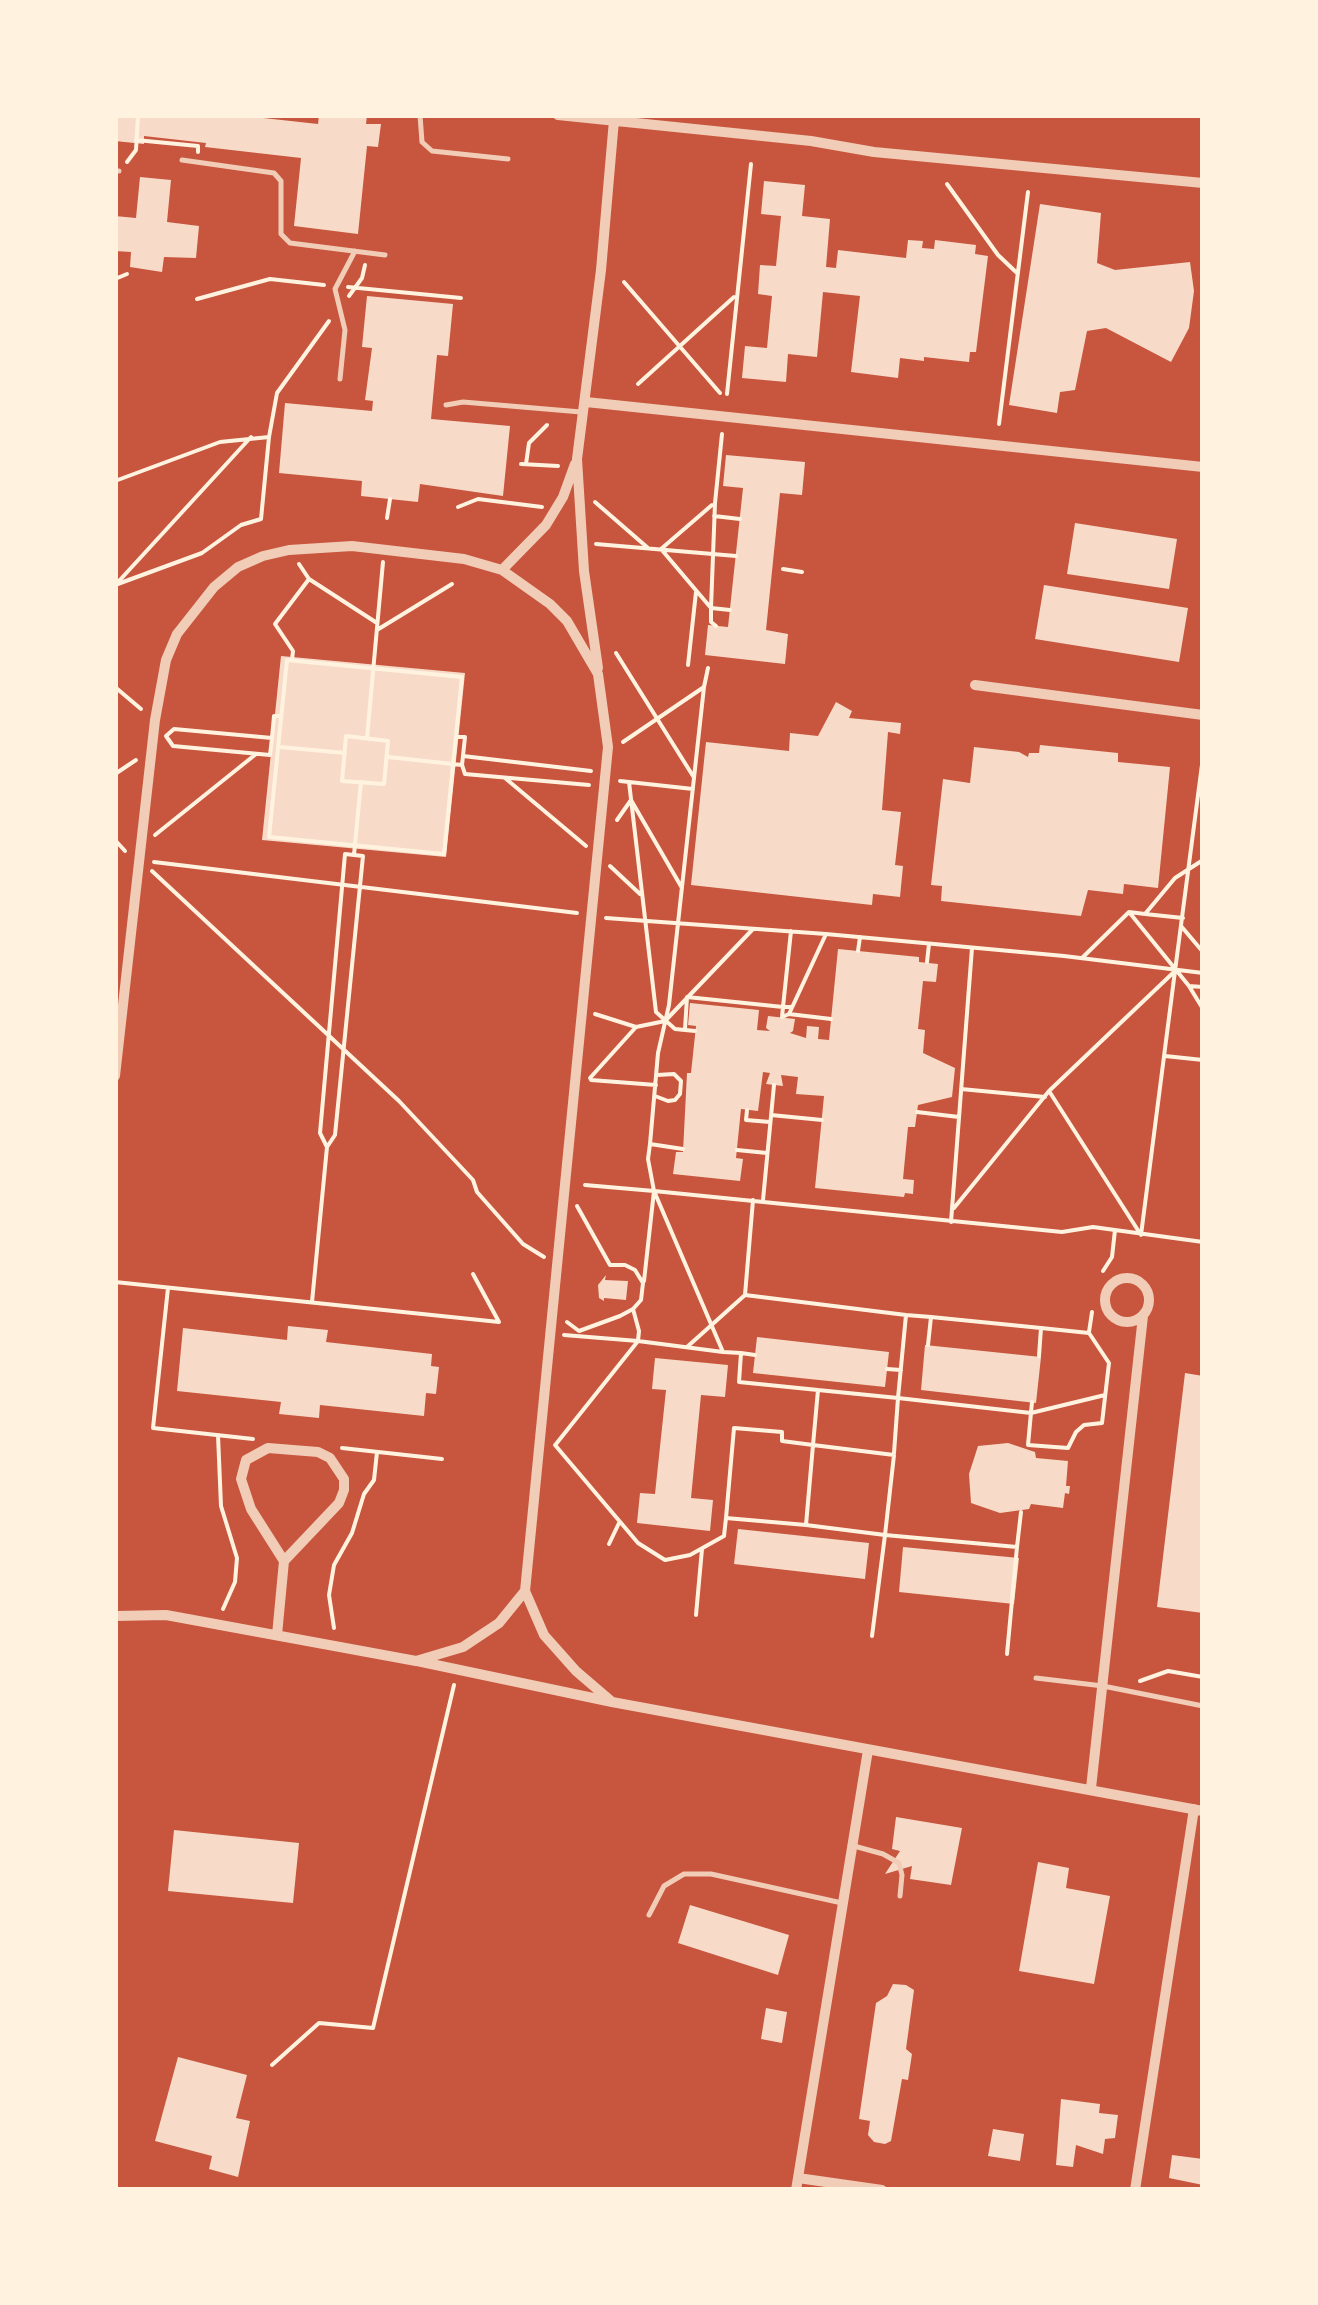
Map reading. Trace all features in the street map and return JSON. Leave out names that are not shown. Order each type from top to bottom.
[{"type":"street","points":[[558,115],[812,141],[874,152],[1203,184]]},
{"type":"street","points":[[502,570],[546,525],[563,497],[577,459],[614,120]]},
{"type":"street","points":[[585,407],[1203,467]]},
{"type":"street","points":[[577,459],[584,570],[608,746],[582,1078],[525,1591],[544,1636],[612,1702]]},
{"type":"street","points":[[115,1076],[154,720],[166,660],[178,634],[214,587],[238,567],[289,550],[352,546],[424,552],[502,570],[567,621],[598,674]]},
{"type":"street","points":[[974,691],[1203,715]]},
{"type":"street","points":[[1090,1788],[1143,1316],[1150,1300],[1143,1284],[1126,1278],[1110,1286],[1106,1306],[1114,1319],[1129,1322],[1143,1316]]},
{"type":"street","points":[[276,1635],[284,1561],[339,1503],[344,1490],[344,1478],[330,1458],[318,1452],[268,1448],[246,1460],[241,1479],[251,1509],[284,1561]]},
{"type":"street","points":[[416,1661],[463,1647],[499,1623],[525,1591]]},
{"type":"street","points":[[115,1616],[166,1615],[1198,1810],[1134,2190]]},
{"type":"street","points":[[868,1750],[797,2184],[882,2190]]},
{"type":"lane","points":[[420,115],[422,142],[432,151],[508,159]]},
{"type":"lane","points":[[182,160],[274,172],[281,181],[280,234],[290,243],[385,255]]},
{"type":"lane","points":[[340,380],[345,330],[334,289],[355,252]]},
{"type":"lane","points":[[446,405],[463,402],[585,407]]},
{"type":"lane","points":[[1036,1678],[1103,1686],[1203,1706]]},
{"type":"lane","points":[[852,1845],[884,1854],[898,1863],[902,1876],[900,1896]]},
{"type":"lane","points":[[649,1915],[664,1886],[684,1874],[711,1874],[843,1903]]},
{"type":"path","points":[[117,171],[136,150],[138,115]]},
{"type":"path","points":[[136,140],[198,146],[197,162]]},
{"type":"path","points":[[624,282],[723,394],[751,164]]},
{"type":"path","points":[[947,184],[998,255],[1017,273]]},
{"type":"path","points":[[999,424],[1028,192]]},
{"type":"path","points":[[344,304],[362,278],[367,253]]},
{"type":"path","points":[[115,279],[127,274]]},
{"type":"path","points":[[196,299],[270,279],[329,285]]},
{"type":"path","points":[[344,286],[461,298]]},
{"type":"path","points":[[638,384],[736,296]]},
{"type":"path","points":[[115,585],[202,554],[241,525],[260,518],[277,393],[334,314]]},
{"type":"path","points":[[547,425],[529,444],[524,464],[558,466]]},
{"type":"path","points":[[716,626],[711,622],[712,554],[722,434]]},
{"type":"path","points":[[115,481],[220,442],[269,437]]},
{"type":"path","points":[[115,585],[251,438]]},
{"type":"path","points":[[387,518],[390,499]]},
{"type":"path","points":[[458,506],[478,499],[543,507]]},
{"type":"path","points":[[589,499],[648,548]]},
{"type":"path","points":[[661,549],[714,503]]},
{"type":"path","points":[[714,516],[740,519]]},
{"type":"path","points":[[589,543],[736,556]]},
{"type":"path","points":[[661,549],[711,608],[730,610]]},
{"type":"path","points":[[289,550],[309,579],[377,627]]},
{"type":"path","points":[[367,738],[383,562]]},
{"type":"path","points":[[783,569],[802,572]]},
{"type":"path","points":[[292,660],[293,651],[275,624],[309,579]]},
{"type":"path","points":[[377,627],[452,584]]},
{"type":"path","points":[[688,665],[696,592]]},
{"type":"path","points":[[616,653],[694,778]]},
{"type":"path","points":[[287,660],[292,660],[462,677],[444,854],[269,837],[287,660]]},
{"type":"path","points":[[708,668],[648,1160],[654,1191],[724,1352]]},
{"type":"path","points":[[115,687],[141,710]]},
{"type":"path","points":[[624,742],[704,687]]},
{"type":"path","points":[[272,738],[174,728],[166,736],[173,746],[270,755],[270,746],[272,738],[274,716],[281,716]]},
{"type":"path","points":[[346,736],[367,738],[388,741],[384,784],[342,780],[346,736]]},
{"type":"path","points":[[456,736],[466,738],[463,756],[462,765],[465,774],[589,786],[591,769],[463,756]]},
{"type":"path","points":[[270,746],[345,753]]},
{"type":"path","points":[[156,834],[256,754]]},
{"type":"path","points":[[386,757],[462,765]]},
{"type":"path","points":[[1141,1235],[1203,757]]},
{"type":"path","points":[[115,774],[138,759]]},
{"type":"path","points":[[505,778],[587,847]]},
{"type":"path","points":[[615,781],[693,789]]},
{"type":"path","points":[[354,855],[361,782]]},
{"type":"path","points":[[628,782],[656,1012],[676,1028],[695,1031]]},
{"type":"path","points":[[631,800],[682,888]]},
{"type":"path","points":[[115,840],[128,854]]},
{"type":"path","points":[[312,1302],[327,1147],[336,1135],[363,856],[346,854],[320,1134],[327,1147]]},
{"type":"path","points":[[1145,914],[1176,878],[1203,860]]},
{"type":"path","points":[[153,861],[593,915],[1081,958],[1203,973]]},
{"type":"path","points":[[606,864],[642,896]]},
{"type":"path","points":[[152,871],[399,1100],[473,1180],[477,1192],[523,1244],[544,1257]]},
{"type":"path","points":[[1129,912],[1182,918]]},
{"type":"path","points":[[1081,958],[1129,912]]},
{"type":"path","points":[[1129,912],[1190,986],[1203,1009]]},
{"type":"path","points":[[1181,926],[1203,952]]},
{"type":"path","points":[[595,1014],[636,1027],[665,1021],[754,928]]},
{"type":"path","points":[[791,931],[782,1018],[789,1014],[826,934]]},
{"type":"path","points":[[858,951],[860,937]]},
{"type":"path","points":[[927,962],[929,944]]},
{"type":"path","points":[[951,1222],[972,948]]},
{"type":"path","points":[[952,1211],[1047,1094],[1175,971]]},
{"type":"path","points":[[1190,986],[1203,987]]},
{"type":"path","points":[[687,997],[792,1007]]},
{"type":"path","points":[[684,1030],[687,997]]},
{"type":"path","points":[[789,1014],[831,1020]]},
{"type":"path","points":[[582,1078],[636,1027]]},
{"type":"path","points":[[1164,1056],[1203,1060]]},
{"type":"path","points":[[582,1078],[590,1063]]},
{"type":"path","points":[[655,1096],[676,1100],[683,1088],[674,1074],[656,1074]]},
{"type":"path","points":[[582,1078],[656,1085]]},
{"type":"path","points":[[763,1201],[774,1085]]},
{"type":"path","points":[[961,1089],[1047,1094]]},
{"type":"path","points":[[1047,1094],[1141,1235]]},
{"type":"path","points":[[747,1110],[746,1120],[770,1122]]},
{"type":"path","points":[[917,1112],[959,1117]]},
{"type":"path","points":[[771,1115],[822,1120]]},
{"type":"path","points":[[650,1144],[683,1149]]},
{"type":"path","points":[[737,1150],[768,1152]]},
{"type":"path","points":[[585,1185],[1062,1232],[1094,1228],[1203,1242]]},
{"type":"path","points":[[579,1330],[633,1309],[641,1300],[654,1191]]},
{"type":"path","points":[[687,1347],[745,1295],[754,1200]]},
{"type":"path","points":[[574,1201],[610,1265],[634,1270],[644,1283]]},
{"type":"path","points":[[1103,1271],[1112,1257],[1115,1230]]},
{"type":"path","points":[[115,1282],[499,1322],[473,1274]]},
{"type":"path","points":[[168,1288],[153,1428],[257,1439]]},
{"type":"path","points":[[745,1295],[1089,1333]]},
{"type":"path","points":[[555,1445],[638,1342],[640,1331],[633,1309]]},
{"type":"path","points":[[1032,1402],[1028,1445],[1068,1448],[1084,1425],[1102,1423],[1109,1363],[1089,1333],[1092,1312]]},
{"type":"path","points":[[872,1636],[906,1314]]},
{"type":"path","points":[[928,1345],[931,1317]]},
{"type":"path","points":[[564,1319],[588,1337]]},
{"type":"path","points":[[1038,1356],[1041,1328]]},
{"type":"path","points":[[562,1335],[755,1355]]},
{"type":"path","points":[[742,1353],[739,1382],[1032,1413],[1105,1395]]},
{"type":"path","points":[[887,1369],[900,1370]]},
{"type":"path","points":[[806,1525],[818,1390]]},
{"type":"path","points":[[554,1432],[555,1445],[619,1523],[638,1544],[665,1560],[690,1555],[724,1536],[734,1428],[782,1432],[782,1440],[894,1455]]},
{"type":"path","points":[[218,1435],[221,1506],[235,1546],[237,1572],[223,1610]]},
{"type":"path","points":[[329,1446],[442,1459]]},
{"type":"path","points":[[334,1628],[329,1595],[334,1565],[352,1532],[364,1494],[374,1480],[378,1452]]},
{"type":"path","points":[[1007,1654],[1021,1512]]},
{"type":"path","points":[[726,1518],[1018,1547]]},
{"type":"path","points":[[609,1544],[619,1523]]},
{"type":"path","points":[[696,1614],[702,1548]]},
{"type":"path","points":[[272,2065],[319,2023],[373,2028],[457,1670]]},
{"type":"path","points":[[1134,1682],[1168,1672],[1203,1677]]},
{"type":"building","points":[[115,115],[236,115],[318,124],[319,115],[367,115],[366,124],[381,124],[378,147],[367,146],[358,234],[294,226],[301,158],[144,136],[144,144],[115,141]]},
{"type":"building","points":[[140,177],[171,180],[167,222],[199,226],[196,258],[164,257],[162,272],[130,267],[131,252],[115,251],[115,216],[136,218]]},
{"type":"building","points":[[764,181],[805,185],[802,216],[830,219],[826,267],[836,268],[838,250],[906,258],[908,240],[923,241],[922,248],[934,249],[935,240],[976,245],[975,254],[988,256],[976,352],[970,352],[969,362],[900,358],[898,378],[851,372],[860,296],[823,292],[817,357],[788,354],[786,382],[742,378],[745,346],[767,348],[772,296],[758,294],[760,265],[776,266],[781,216],[761,214]]},
{"type":"building","points":[[1040,204],[1101,213],[1097,263],[1115,270],[1190,262],[1194,291],[1189,328],[1171,362],[1106,328],[1087,331],[1075,390],[1060,392],[1057,413],[1009,405]]},
{"type":"building","points":[[367,296],[453,304],[448,356],[437,355],[431,419],[510,426],[503,496],[420,484],[418,502],[361,496],[362,481],[279,473],[285,403],[372,411],[373,401],[365,400],[372,348],[362,347]]},
{"type":"building","points":[[726,455],[805,462],[802,495],[780,493],[766,630],[788,634],[785,664],[705,655],[708,625],[728,627],[743,488],[723,486]]},
{"type":"building","points":[[1075,523],[1177,539],[1169,589],[1067,574]]},
{"type":"building","points":[[1044,585],[1188,608],[1179,662],[1035,639]]},
{"type":"building","points":[[281,656],[465,673],[446,857],[262,840]]},
{"type":"building","points":[[836,702],[852,711],[849,718],[901,723],[900,734],[888,732],[882,810],[901,812],[895,865],[903,866],[900,897],[873,894],[872,905],[691,885],[706,742],[789,751],[790,733],[818,736]]},
{"type":"building","points":[[1040,745],[1118,753],[1118,762],[1170,767],[1158,888],[1124,884],[1123,894],[1088,890],[1081,916],[941,901],[942,886],[931,885],[943,779],[970,783],[974,747],[1019,752],[1028,757],[1029,753],[1039,753]]},
{"type":"building","points":[[838,949],[919,957],[919,962],[938,964],[936,982],[923,981],[918,1029],[925,1030],[923,1053],[955,1068],[952,1097],[918,1105],[915,1127],[908,1127],[903,1179],[914,1180],[913,1194],[905,1193],[904,1197],[815,1188],[824,1096],[796,1094],[798,1077],[781,1075],[783,1086],[766,1084],[770,1073],[763,1072],[758,1111],[741,1109],[736,1158],[743,1159],[740,1181],[673,1174],[676,1152],[683,1152],[687,1073],[691,1073],[696,1026],[688,1025],[690,1003],[759,1010],[757,1030],[770,1031],[766,1028],[768,1016],[795,1019],[790,1033],[806,1038],[807,1026],[819,1027],[818,1039],[829,1040]]},
{"type":"building","points":[[606,1275],[605,1280],[628,1281],[626,1300],[599,1298],[598,1285]]},
{"type":"building","points":[[288,1326],[328,1330],[326,1342],[432,1354],[431,1366],[439,1367],[436,1394],[426,1393],[424,1416],[320,1405],[319,1418],[279,1414],[281,1402],[177,1391],[183,1328],[287,1340]]},
{"type":"building","points":[[757,1337],[889,1352],[885,1387],[753,1373]]},
{"type":"building","points":[[925,1345],[1041,1357],[1036,1403],[921,1390]]},
{"type":"building","points":[[655,1358],[728,1365],[725,1397],[701,1395],[691,1498],[713,1500],[710,1531],[637,1523],[640,1493],[655,1494],[666,1390],[652,1389]]},
{"type":"building","points":[[1185,1373],[1203,1376],[1203,1613],[1157,1607]]},
{"type":"building","points":[[1008,1443],[1035,1452],[1036,1458],[1068,1461],[1066,1486],[1070,1486],[1063,1508],[1031,1504],[1029,1509],[1000,1513],[971,1503],[969,1474],[978,1446]]},
{"type":"building","points":[[738,1529],[869,1543],[865,1579],[734,1564]]},
{"type":"building","points":[[903,1547],[1019,1558],[1014,1604],[899,1592]]},
{"type":"building","points":[[896,1817],[962,1828],[951,1885],[910,1879],[912,1866],[885,1874],[900,1851],[892,1849]]},
{"type":"building","points":[[174,1830],[299,1843],[293,1903],[168,1891]]},
{"type":"building","points":[[1038,1862],[1069,1868],[1066,1888],[1110,1896],[1094,1984],[1019,1971]]},
{"type":"building","points":[[690,1905],[789,1935],[778,1975],[678,1943]]},
{"type":"building","points":[[893,1984],[914,1990],[906,2049],[912,2054],[908,2080],[902,2079],[891,2141],[885,2144],[874,2142],[868,2135],[870,2121],[859,2119],[876,2003],[887,1996]]},
{"type":"building","points":[[766,2008],[787,2012],[782,2043],[761,2039]]},
{"type":"building","points":[[178,2057],[247,2075],[236,2118],[250,2121],[238,2177],[209,2169],[212,2156],[155,2141]]},
{"type":"building","points":[[1061,2099],[1100,2104],[1099,2113],[1118,2115],[1115,2138],[1105,2139],[1103,2154],[1076,2145],[1073,2167],[1056,2165]]},
{"type":"building","points":[[993,2129],[1024,2134],[1020,2161],[988,2156]]},
{"type":"building","points":[[1172,2155],[1203,2159],[1203,2185],[1169,2178]]}]
